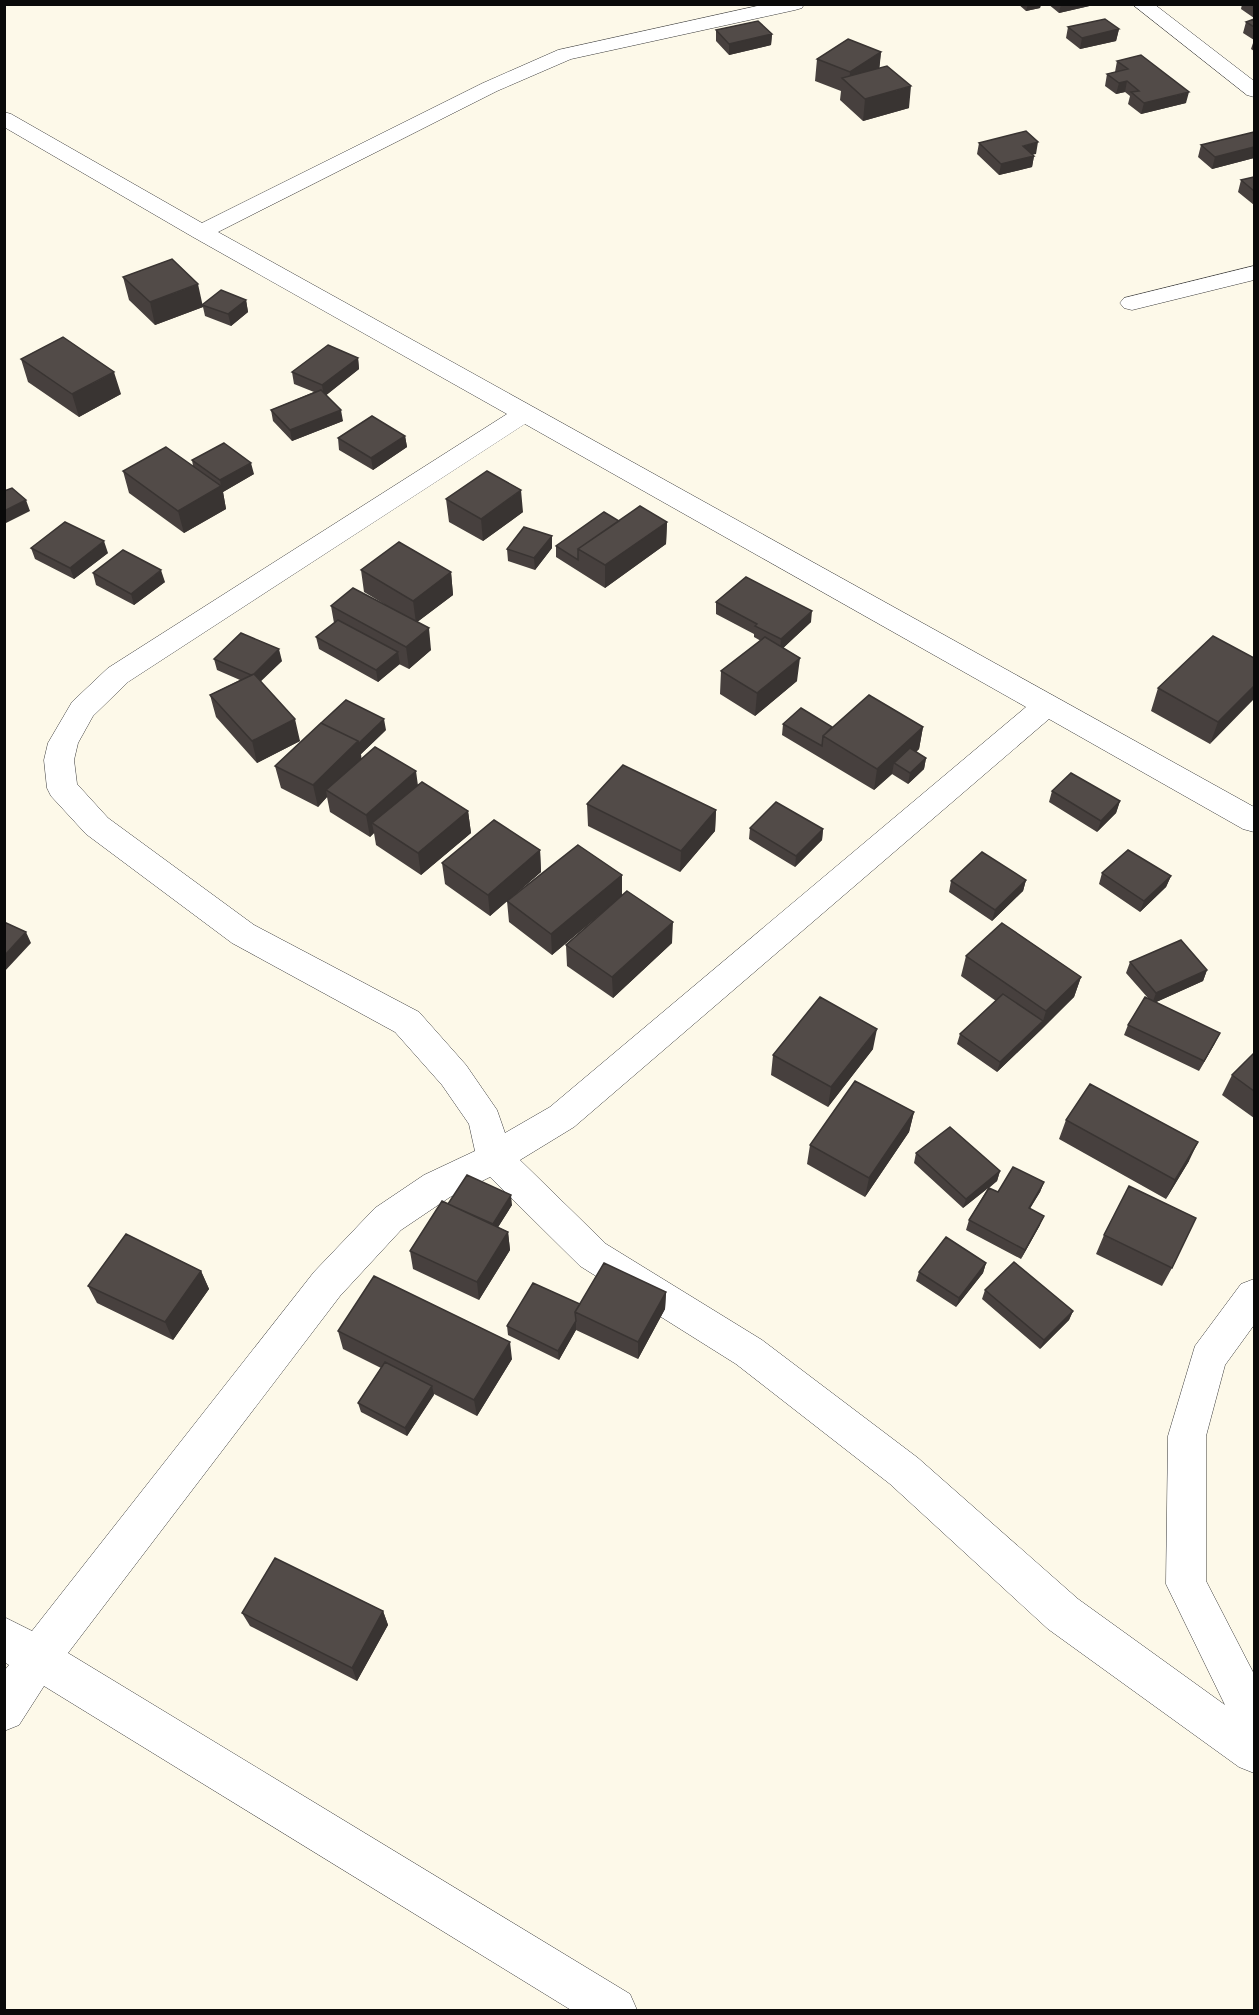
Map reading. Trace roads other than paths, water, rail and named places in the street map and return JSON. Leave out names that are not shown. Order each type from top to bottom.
[{"type":"street","points":[[201,232],[490,87],[565,54],[795,4]]},
{"type":"street","points":[[1141,4],[1254,91]]},
{"type":"street","points":[[4,118],[201,232],[1254,821]]},
{"type":"street","points":[[1132,303],[1254,273]]},
{"type":"street","points":[[525,413],[118,675],[82,709],[63,743],[58,760],[62,788],[97,826],[243,934],[407,1022],[454,1075],[485,1120],[494,1158],[593,1255],[748,1352],[904,1471],[1063,1614],[1254,1752]]},
{"type":"street","points":[[4,1710],[21,1649],[327,1284],[388,1219],[437,1186],[494,1158],[562,1117],[1047,705]]},
{"type":"street","points":[[1254,1296],[1208,1358],[1187,1436],[1186,1584],[1245,1702],[1254,1713]]},
{"type":"street","points":[[21,1649],[614,2010]]}]
